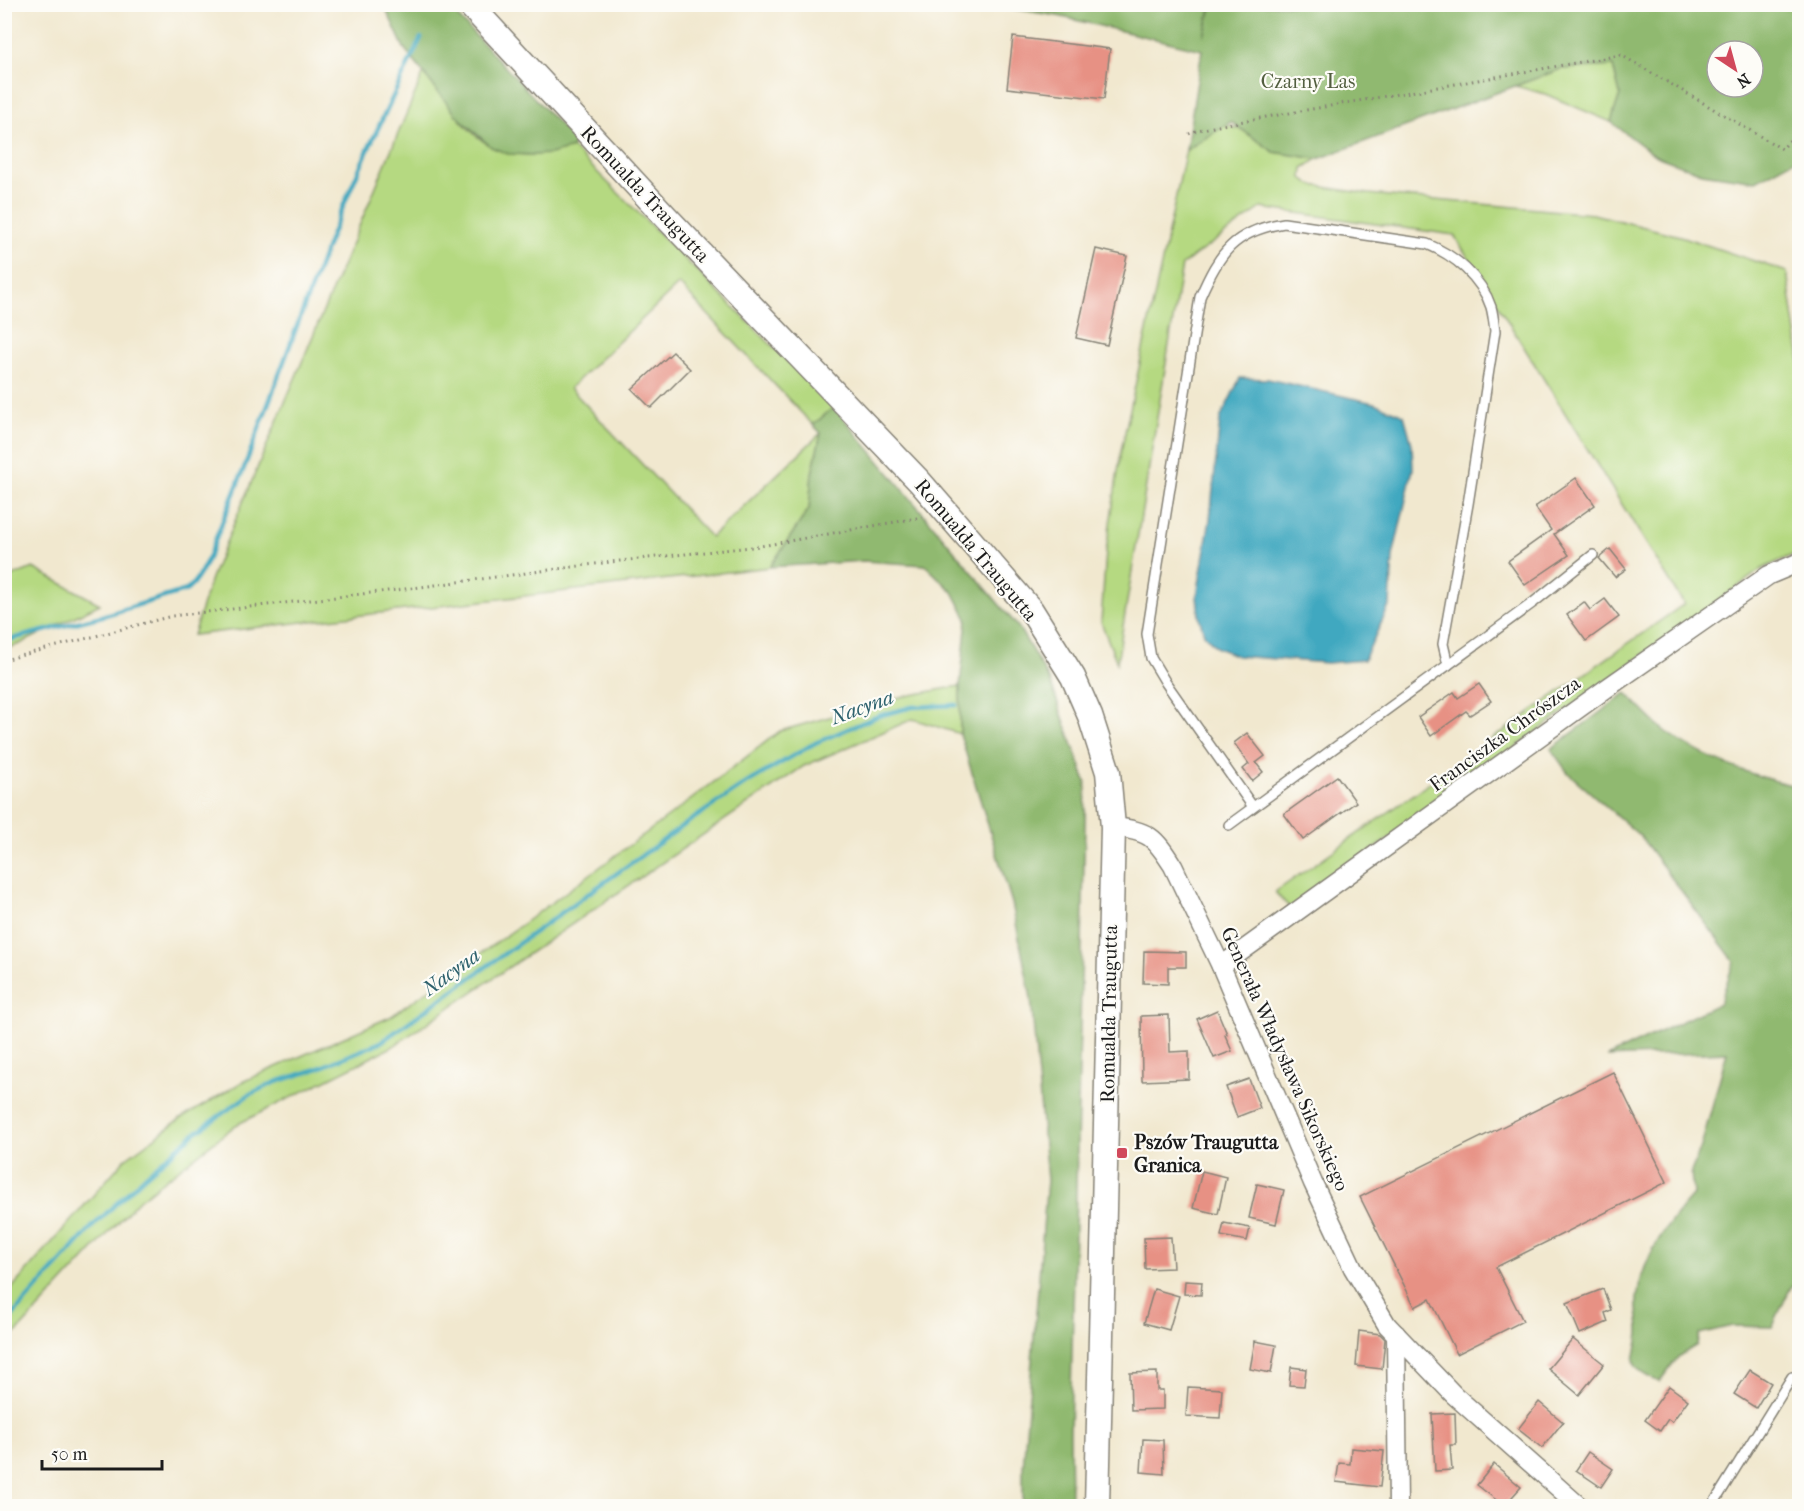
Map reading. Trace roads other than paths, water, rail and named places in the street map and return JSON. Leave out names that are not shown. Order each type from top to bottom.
[{"type":"street","name":"Romualda Traugutta","points":[[469,4],[666,217],[912,474],[1031,610],[1073,677],[1104,756],[1108,772],[1113,827],[1097,1506]]},
{"type":"street","name":"Franciszka Chrószcza","points":[[1221,966],[1607,688],[1769,575],[1800,562]]},
{"type":"street","name":"Generała Władysława Sikorskiego","points":[[1113,827],[1133,829],[1147,834],[1164,852],[1221,966],[1313,1183],[1343,1247],[1382,1316],[1454,1395],[1579,1506]]},
{"type":"street","points":[[1396,1334],[1398,1506]]},
{"type":"lane","points":[[1253,807],[1166,683],[1152,658],[1146,634],[1200,297],[1220,258],[1238,239],[1261,227],[1284,223],[1427,244],[1446,252],[1464,267],[1491,306],[1495,331],[1443,644],[1448,665]]},
{"type":"lane","points":[[1229,825],[1534,602],[1593,555]]},
{"type":"lane","points":[[1712,1506],[1792,1377]]},
{"type":"water","points":[[1240,378],[1268,379],[1374,403],[1404,415],[1412,444],[1413,469],[1393,556],[1390,604],[1364,660],[1327,663],[1237,656],[1216,647],[1204,634],[1197,596],[1210,519],[1220,419]]},
{"type":"waterway","points":[[4,641],[102,616],[187,590],[194,583],[209,556],[339,215],[421,38]]},
{"type":"waterway","name":"Nacyna","points":[[4,1325],[93,1226],[145,1176],[195,1133],[250,1094],[381,1042],[690,821],[745,784],[815,743],[878,716],[912,707],[956,705]]},
{"type":"place","name":"Pszów Traugutta Granica","points":[[1122,1153]]},
{"type":"park label","name":"Czarny Las","points":[[1308,81]]}]
